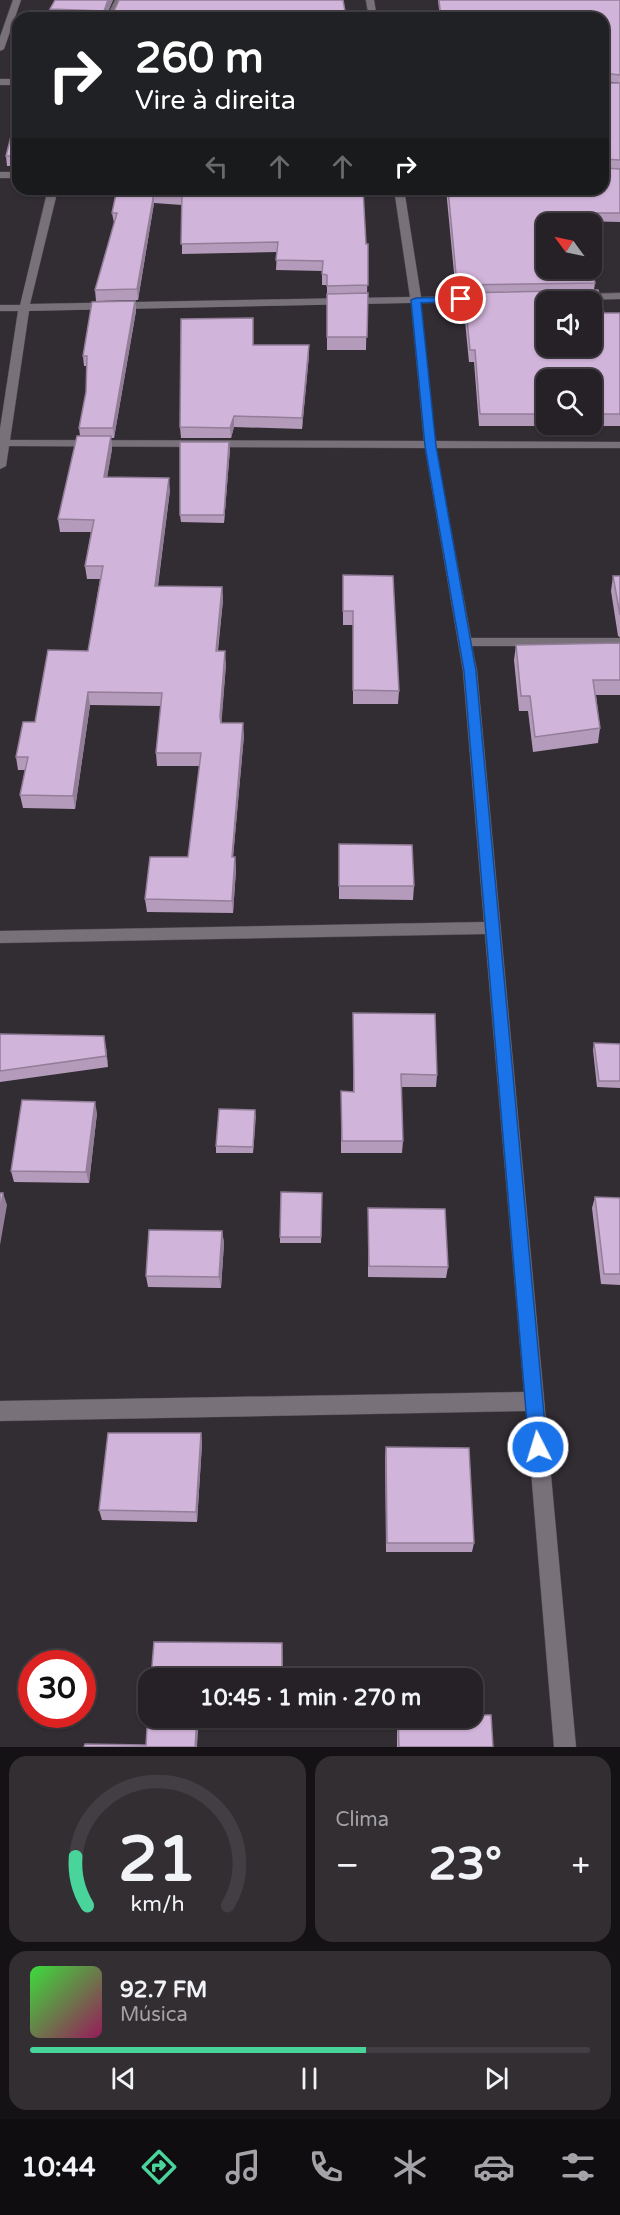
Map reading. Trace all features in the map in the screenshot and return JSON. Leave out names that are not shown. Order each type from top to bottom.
[{"type":"street","points":[[0,49],[12,14]]},
{"type":"street","points":[[0,466],[24,308],[52,195]]},
{"type":"street","points":[[400,195],[416,300],[430,446],[466,642],[565,1747]]},
{"type":"street","points":[[602,296],[620,296]]},
{"type":"street","points":[[0,308],[484,299]]},
{"type":"street","points":[[2,443],[620,445]]},
{"type":"street","points":[[466,642],[620,642]]},
{"type":"street","points":[[0,937],[493,928]]},
{"type":"street","points":[[0,1411],[534,1401]]},
{"type":"building","points":[[55,0],[108,0],[104,11],[50,9]]},
{"type":"building","points":[[119,0],[343,0],[345,12],[145,12],[114,11]]},
{"type":"building","points":[[439,0],[620,0],[620,75],[609,74],[609,12],[440,12]]},
{"type":"building","points":[[609,83],[620,83],[620,160],[609,159]]},
{"type":"building","points":[[12,132],[12,156],[6,156]]},
{"type":"building","points":[[609,168],[620,169],[620,213],[536,213],[536,279],[594,279],[595,283],[457,285],[449,195],[609,195]]},
{"type":"building","points":[[116,195],[154,195],[137,289],[95,290],[117,213],[112,213]]},
{"type":"building","points":[[182,195],[363,195],[366,244],[368,244],[368,285],[327,286],[327,275],[322,274],[323,261],[276,260],[278,242],[181,244]]},
{"type":"building","points":[[598,290],[598,291],[551,291]]},
{"type":"building","points":[[536,291],[536,357],[602,357],[602,305],[604,313],[620,313],[620,414],[602,414],[602,369],[536,369],[536,414],[480,414],[475,350],[470,350],[466,309],[460,309],[458,293]]},
{"type":"building","points":[[368,293],[367,337],[327,337],[327,294]]},
{"type":"building","points":[[135,301],[113,428],[79,428],[86,392],[87,356],[83,356],[92,302]]},
{"type":"building","points":[[253,318],[253,345],[309,345],[302,418],[234,416],[230,428],[180,427],[181,319]]},
{"type":"building","points":[[77,436],[111,436],[104,477],[169,478],[155,586],[222,587],[216,651],[225,651],[220,717],[221,723],[243,723],[232,857],[235,857],[232,901],[145,899],[150,857],[188,857],[201,753],[156,753],[162,693],[88,692],[73,796],[20,795],[28,757],[16,757],[23,722],[35,722],[48,650],[88,651],[103,566],[85,566],[94,520],[58,519]]},
{"type":"building","points":[[180,442],[229,442],[224,515],[180,515]]},
{"type":"building","points":[[343,575],[393,576],[399,691],[353,690],[353,611],[343,611]]},
{"type":"building","points":[[613,576],[620,576],[620,615]]},
{"type":"building","points":[[620,643],[620,680],[593,680],[600,728],[535,737],[530,696],[521,696],[516,645]]},
{"type":"building","points":[[339,844],[412,845],[414,886],[339,886]]},
{"type":"building","points":[[353,1013],[435,1014],[437,1075],[401,1074],[403,1141],[342,1141],[341,1091],[354,1092]]},
{"type":"building","points":[[0,1034],[104,1036],[106,1056],[0,1071]]},
{"type":"building","points":[[594,1043],[620,1044],[620,1081],[599,1081]]},
{"type":"building","points":[[22,1100],[95,1102],[86,1172],[11,1171]]},
{"type":"building","points":[[219,1109],[255,1110],[253,1147],[216,1146]]},
{"type":"building","points":[[281,1192],[322,1193],[321,1237],[280,1237]]},
{"type":"building","points":[[0,1193],[3,1193],[0,1212]]},
{"type":"building","points":[[595,1197],[620,1198],[620,1274],[604,1274]]},
{"type":"building","points":[[368,1208],[445,1209],[448,1267],[369,1266]]},
{"type":"building","points":[[149,1230],[222,1231],[219,1277],[146,1276]]},
{"type":"building","points":[[108,1433],[201,1433],[196,1512],[99,1510]]},
{"type":"building","points":[[386,1447],[469,1448],[474,1543],[387,1543]]},
{"type":"building","points":[[154,1642],[282,1643],[282,1668],[152,1668]]},
{"type":"building","points":[[483,1715],[491,1715],[493,1747],[399,1747],[398,1728],[483,1728]]},
{"type":"building","points":[[147,1728],[196,1728],[195,1747],[84,1747],[85,1744],[146,1745]]},
{"type":"route","points":[[461,299],[416,300],[430,446],[470,671],[538,1447]]}]
